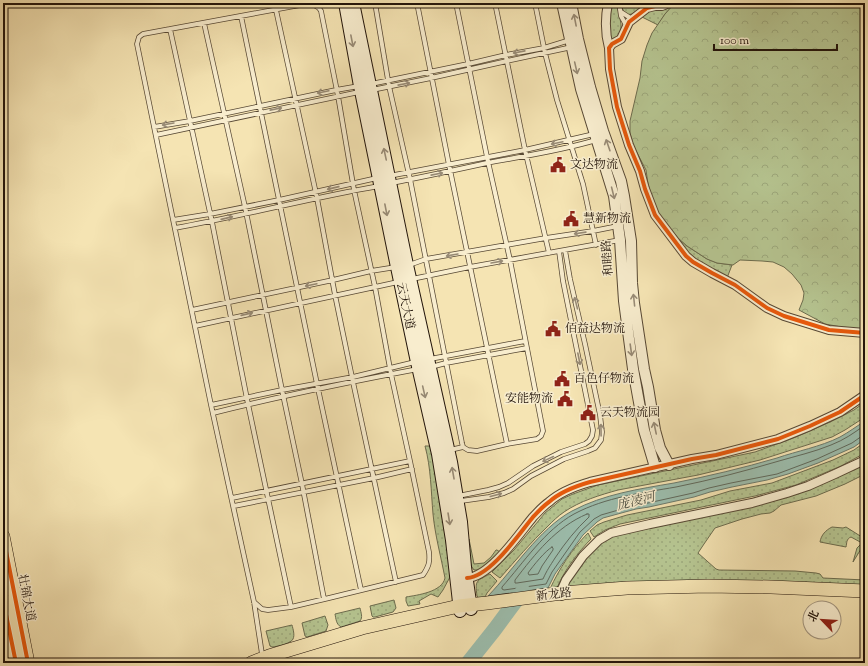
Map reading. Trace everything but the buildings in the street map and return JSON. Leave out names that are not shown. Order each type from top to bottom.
[{"type":"main road","name":"云天大道","points":[[345,3],[366,88],[423,364],[452,540],[465,607]]},
{"type":"main road","name":"云天大道","points":[[353,3],[366,88]]},
{"type":"main road","name":"云天大道","points":[[423,364],[448,450],[458,500],[467,578],[465,607]]},
{"type":"main road","name":"壮锦大道","points":[[3,536],[28,663]]},
{"type":"main road","name":"新龙路","points":[[251,663],[388,625],[465,607],[627,588],[708,586],[865,591]]},
{"type":"main road","name":"新龙路","points":[[559,596],[627,591],[707,589],[865,594]]},
{"type":"main road","name":"壮锦大道","points":[[3,600],[16,663]]},
{"type":"street","name":"和睦路","points":[[562,3],[581,90],[614,196],[620,240],[624,301],[633,369],[644,430],[655,467]]},
{"type":"street","name":"和睦路","points":[[571,3],[590,87],[603,131],[621,181],[631,241],[634,303],[644,369],[655,430],[660,448],[669,465]]},
{"type":"street","points":[[608,3],[605,21],[606,36],[617,107],[652,209],[659,221],[686,256],[712,274],[736,285],[766,308],[829,330],[865,333]]},
{"type":"street","points":[[609,48],[612,44],[621,39],[629,22],[652,4],[662,6],[669,3]]},
{"type":"street","points":[[467,578],[472,578],[491,565],[520,534],[534,516],[550,501],[582,484],[733,451],[778,439],[840,412],[865,395]]},
{"type":"street","points":[[559,596],[566,580],[583,556],[599,540],[611,533],[757,502],[791,492],[836,474],[865,460]]},
{"type":"lane","points":[[254,602],[262,609],[268,610],[291,607],[423,575],[430,561],[354,190],[338,96],[321,11],[312,3],[143,34],[139,37],[137,44],[211,405],[266,659]]},
{"type":"lane","points":[[375,3],[388,81],[410,179],[463,447]]},
{"type":"lane","points":[[417,3],[450,172],[507,444]]},
{"type":"lane","points":[[448,450],[463,447],[468,450],[477,451],[536,439],[541,436],[543,431],[507,245],[488,163],[456,3]]},
{"type":"lane","points":[[495,3],[526,156],[549,253]]},
{"type":"lane","points":[[535,3],[545,53],[557,100],[582,184],[596,245]]},
{"type":"lane","points":[[619,3],[623,20],[629,22]]},
{"type":"lane","points":[[276,10],[317,198],[335,295],[396,582]]},
{"type":"lane","points":[[621,12],[629,22]]},
{"type":"lane","points":[[241,16],[260,113],[361,590]]},
{"type":"lane","points":[[204,23],[245,207],[324,599]]},
{"type":"lane","points":[[170,29],[212,222],[230,318],[291,607]]},
{"type":"lane","points":[[156,135],[338,96],[388,81],[506,55],[571,44]]},
{"type":"lane","points":[[154,127],[190,121],[336,90],[389,86],[431,78],[545,53],[571,44]]},
{"type":"lane","points":[[175,228],[212,222],[354,190],[408,172],[570,140],[596,137]]},
{"type":"lane","points":[[173,220],[245,207],[353,183],[372,180],[410,179],[450,172],[571,146],[596,137]]},
{"type":"lane","points":[[192,310],[371,271],[402,266],[426,259],[593,231],[618,225]]},
{"type":"lane","points":[[195,326],[428,275],[620,240]]},
{"type":"lane","points":[[458,500],[461,501],[489,497],[514,489],[531,476],[564,459],[595,448],[601,440],[602,432],[600,415],[565,250]]},
{"type":"lane","points":[[458,500],[508,483],[534,466],[561,452],[585,444],[592,436],[593,430],[563,281],[559,251]]},
{"type":"lane","points":[[213,413],[283,396],[391,374],[444,356],[487,349],[525,340]]},
{"type":"lane","points":[[211,405],[353,377],[390,368],[446,363],[527,348]]},
{"type":"lane","points":[[232,498],[410,461]]},
{"type":"lane","points":[[234,506],[412,469]]},
{"type":"green space","points":[[609,3],[617,3],[621,24],[621,33],[615,40],[609,37]]},
{"type":"green space","points":[[621,3],[643,3],[647,5],[630,15],[626,14]]},
{"type":"green space","points":[[675,3],[658,25],[640,16],[643,14]]},
{"type":"green space","points":[[675,3],[865,3],[865,329],[847,328],[825,324],[799,310],[804,293],[801,285],[784,267],[773,262],[740,260],[733,265],[717,263],[707,259],[687,246],[678,238],[659,215],[648,184],[646,170],[633,145],[630,133],[630,121],[640,78],[642,61],[647,45],[652,33],[665,14]]},
{"type":"green space","points":[[678,238],[687,246],[707,259],[717,263],[732,265],[727,278],[699,263],[687,252]]},
{"type":"green space","points":[[865,402],[865,417],[832,437],[760,460],[698,475],[618,490],[583,502],[570,508],[556,519],[542,532],[500,578],[492,572],[514,550],[545,513],[562,499],[598,485],[755,452],[796,437],[830,422],[854,410]]},
{"type":"green space","points":[[865,442],[865,453],[841,466],[796,485],[755,496],[620,524],[605,530],[594,537],[590,531],[597,525],[627,515],[701,500],[730,491],[772,483],[833,460],[854,450]]},
{"type":"green space","points":[[425,446],[430,446],[435,467],[450,577],[438,597],[431,594],[419,601],[420,604],[408,606],[406,597],[435,590],[443,583],[445,578],[434,522],[430,471]]},
{"type":"green space","points":[[865,463],[865,474],[845,484],[816,496],[781,505],[770,513],[742,519],[715,528],[698,553],[719,570],[795,571],[816,573],[820,574],[823,578],[865,580],[865,586],[566,587],[589,554],[613,536],[784,498],[829,481]]},
{"type":"green space","points":[[832,527],[846,527],[865,539],[865,545],[853,562],[857,548],[862,543],[851,537],[847,540],[846,547],[820,542],[824,533]]},
{"type":"green space","points":[[588,533],[591,539],[581,549],[563,575],[557,588],[550,589],[566,560]]},
{"type":"green space","points":[[469,539],[474,564],[484,563],[496,550],[500,552],[480,570],[474,570],[469,559]]},
{"type":"green space","points":[[490,574],[497,581],[485,597],[479,598],[476,591],[477,584],[479,580]]},
{"type":"green space","points":[[394,600],[396,608],[393,612],[375,617],[372,616],[370,606]]},
{"type":"green space","points":[[360,608],[362,616],[360,621],[341,627],[336,621],[335,614]]},
{"type":"green space","points":[[325,616],[328,625],[326,631],[307,637],[305,636],[302,623]]},
{"type":"green space","points":[[292,625],[294,636],[292,640],[280,646],[270,646],[266,631]]},
{"type":"water","points":[[865,421],[865,439],[854,447],[818,463],[767,480],[636,509],[603,518],[583,535],[555,574],[548,588],[488,596],[527,550],[549,528],[572,511],[584,505],[609,496],[726,472],[825,444],[840,437]]},
{"type":"waterway","name":"庞凌河","points":[[468,663],[523,591]]},
{"type":"cycle path","points":[[669,3],[662,6],[647,8],[629,22],[621,39],[612,44],[609,48],[610,69],[617,107],[629,145],[640,171],[655,215],[686,256],[693,262],[735,285],[767,308],[784,316],[829,330],[865,333]]},
{"type":"cycle path","points":[[467,578],[476,576],[494,563],[545,505],[553,498],[568,490],[590,482],[716,455],[778,439],[840,412],[865,395]]},
{"type":"cycle path","points":[[3,536],[28,663]]},
{"type":"cycle path","points":[[3,600],[16,663]]},
{"type":"place","name":"文达物流","points":[[558,165]]},
{"type":"place","name":"慧新物流","points":[[571,219]]},
{"type":"place","name":"佰益达物流","points":[[553,329]]},
{"type":"place","name":"百色仔物流","points":[[562,379]]},
{"type":"place","name":"安能物流","points":[[565,399]]},
{"type":"place","name":"云天物流园","points":[[588,413]]}]
